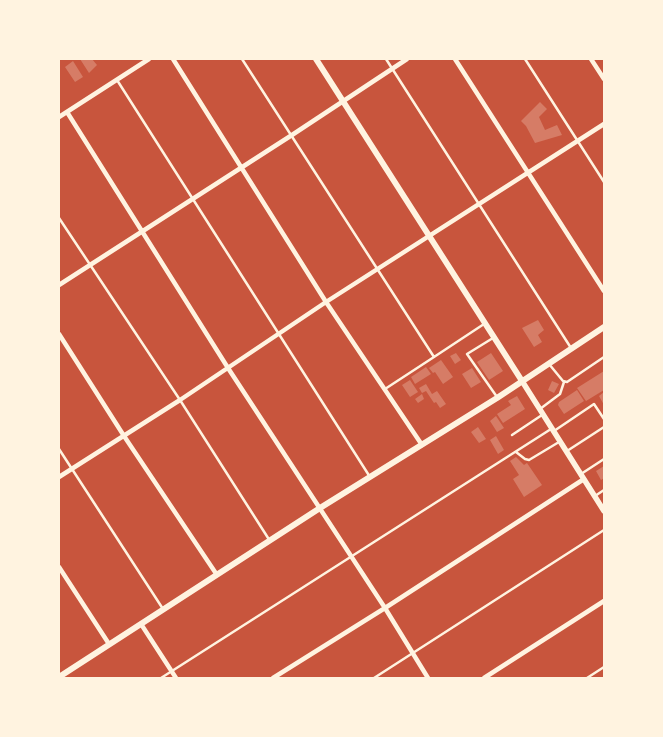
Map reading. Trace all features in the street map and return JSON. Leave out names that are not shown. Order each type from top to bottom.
[{"type":"main road","points":[[316,59],[522,381]]},
{"type":"main road","points":[[59,675],[164,610],[320,508],[497,398],[604,327]]},
{"type":"street","points":[[149,59],[62,114],[142,231],[428,678]]},
{"type":"street","points":[[173,59],[326,302],[422,445]]},
{"type":"street","points":[[59,285],[407,59]]},
{"type":"street","points":[[455,59],[604,291]]},
{"type":"street","points":[[591,59],[604,79]]},
{"type":"street","points":[[59,477],[180,400],[326,302],[604,124]]},
{"type":"street","points":[[59,334],[124,436],[217,575]]},
{"type":"street","points":[[522,381],[604,511]]},
{"type":"street","points":[[273,678],[384,608],[583,476]]},
{"type":"street","points":[[59,567],[109,644]]},
{"type":"street","points":[[484,678],[604,601]]},
{"type":"street","points":[[141,624],[176,678]]},
{"type":"lane","points":[[242,59],[434,356]]},
{"type":"lane","points":[[386,59],[572,349]]},
{"type":"lane","points":[[525,59],[604,182]]},
{"type":"lane","points":[[117,80],[370,477]]},
{"type":"lane","points":[[59,218],[180,400],[270,541]]},
{"type":"lane","points":[[385,389],[485,323]]},
{"type":"lane","points":[[494,337],[467,354],[497,398]]},
{"type":"lane","points":[[564,382],[567,382],[604,357]]},
{"type":"lane","points":[[549,364],[564,382]]},
{"type":"lane","points":[[512,435],[542,412],[560,394],[564,382]]},
{"type":"lane","points":[[161,678],[594,404],[604,419]]},
{"type":"lane","points":[[567,451],[604,427]]},
{"type":"lane","points":[[516,452],[528,460],[560,441]]},
{"type":"lane","points":[[59,449],[164,610]]},
{"type":"lane","points":[[583,476],[604,459]]},
{"type":"lane","points":[[599,462],[602,466]]},
{"type":"lane","points":[[595,465],[598,469]]},
{"type":"lane","points":[[595,496],[604,490]]},
{"type":"lane","points":[[374,678],[604,530]]},
{"type":"lane","points":[[587,678],[604,667]]},
{"type":"building","points":[[80,59],[92,59],[97,65],[89,73]]},
{"type":"building","points":[[73,61],[83,77],[75,82],[65,67]]},
{"type":"building","points":[[540,102],[547,109],[539,117],[545,130],[557,125],[562,135],[535,143],[526,126],[521,121]]},
{"type":"building","points":[[538,320],[544,330],[538,335],[542,342],[534,347],[522,328]]},
{"type":"building","points":[[456,353],[461,360],[455,364],[450,356]]},
{"type":"building","points":[[491,353],[503,371],[489,380],[477,362]]},
{"type":"building","points":[[441,360],[453,377],[443,384],[435,372],[433,373],[429,368]]},
{"type":"building","points":[[426,367],[431,374],[415,384],[411,377]]},
{"type":"building","points":[[472,368],[481,382],[471,388],[462,374]]},
{"type":"building","points":[[604,371],[604,390],[586,401],[577,388]]},
{"type":"building","points":[[410,380],[418,392],[410,397],[402,385]]},
{"type":"building","points":[[552,381],[559,384],[554,393],[548,390]]},
{"type":"building","points":[[426,384],[432,394],[437,391],[446,404],[440,408],[426,391],[422,393],[419,388]]},
{"type":"building","points":[[577,390],[584,401],[564,414],[558,405],[559,402]]},
{"type":"building","points":[[604,392],[604,405],[599,396]]},
{"type":"building","points":[[422,394],[424,399],[418,403],[415,399]]},
{"type":"building","points":[[517,396],[525,409],[503,423],[497,414],[511,405],[508,401]]},
{"type":"building","points":[[496,416],[504,428],[497,432],[490,421]]},
{"type":"building","points":[[478,427],[486,439],[479,443],[471,432]]},
{"type":"building","points":[[496,436],[504,450],[498,454],[490,440]]},
{"type":"building","points":[[516,457],[524,465],[527,463],[542,485],[524,497],[513,479],[519,475],[510,461]]},
{"type":"building","points":[[604,466],[604,478],[601,480],[596,471]]}]
